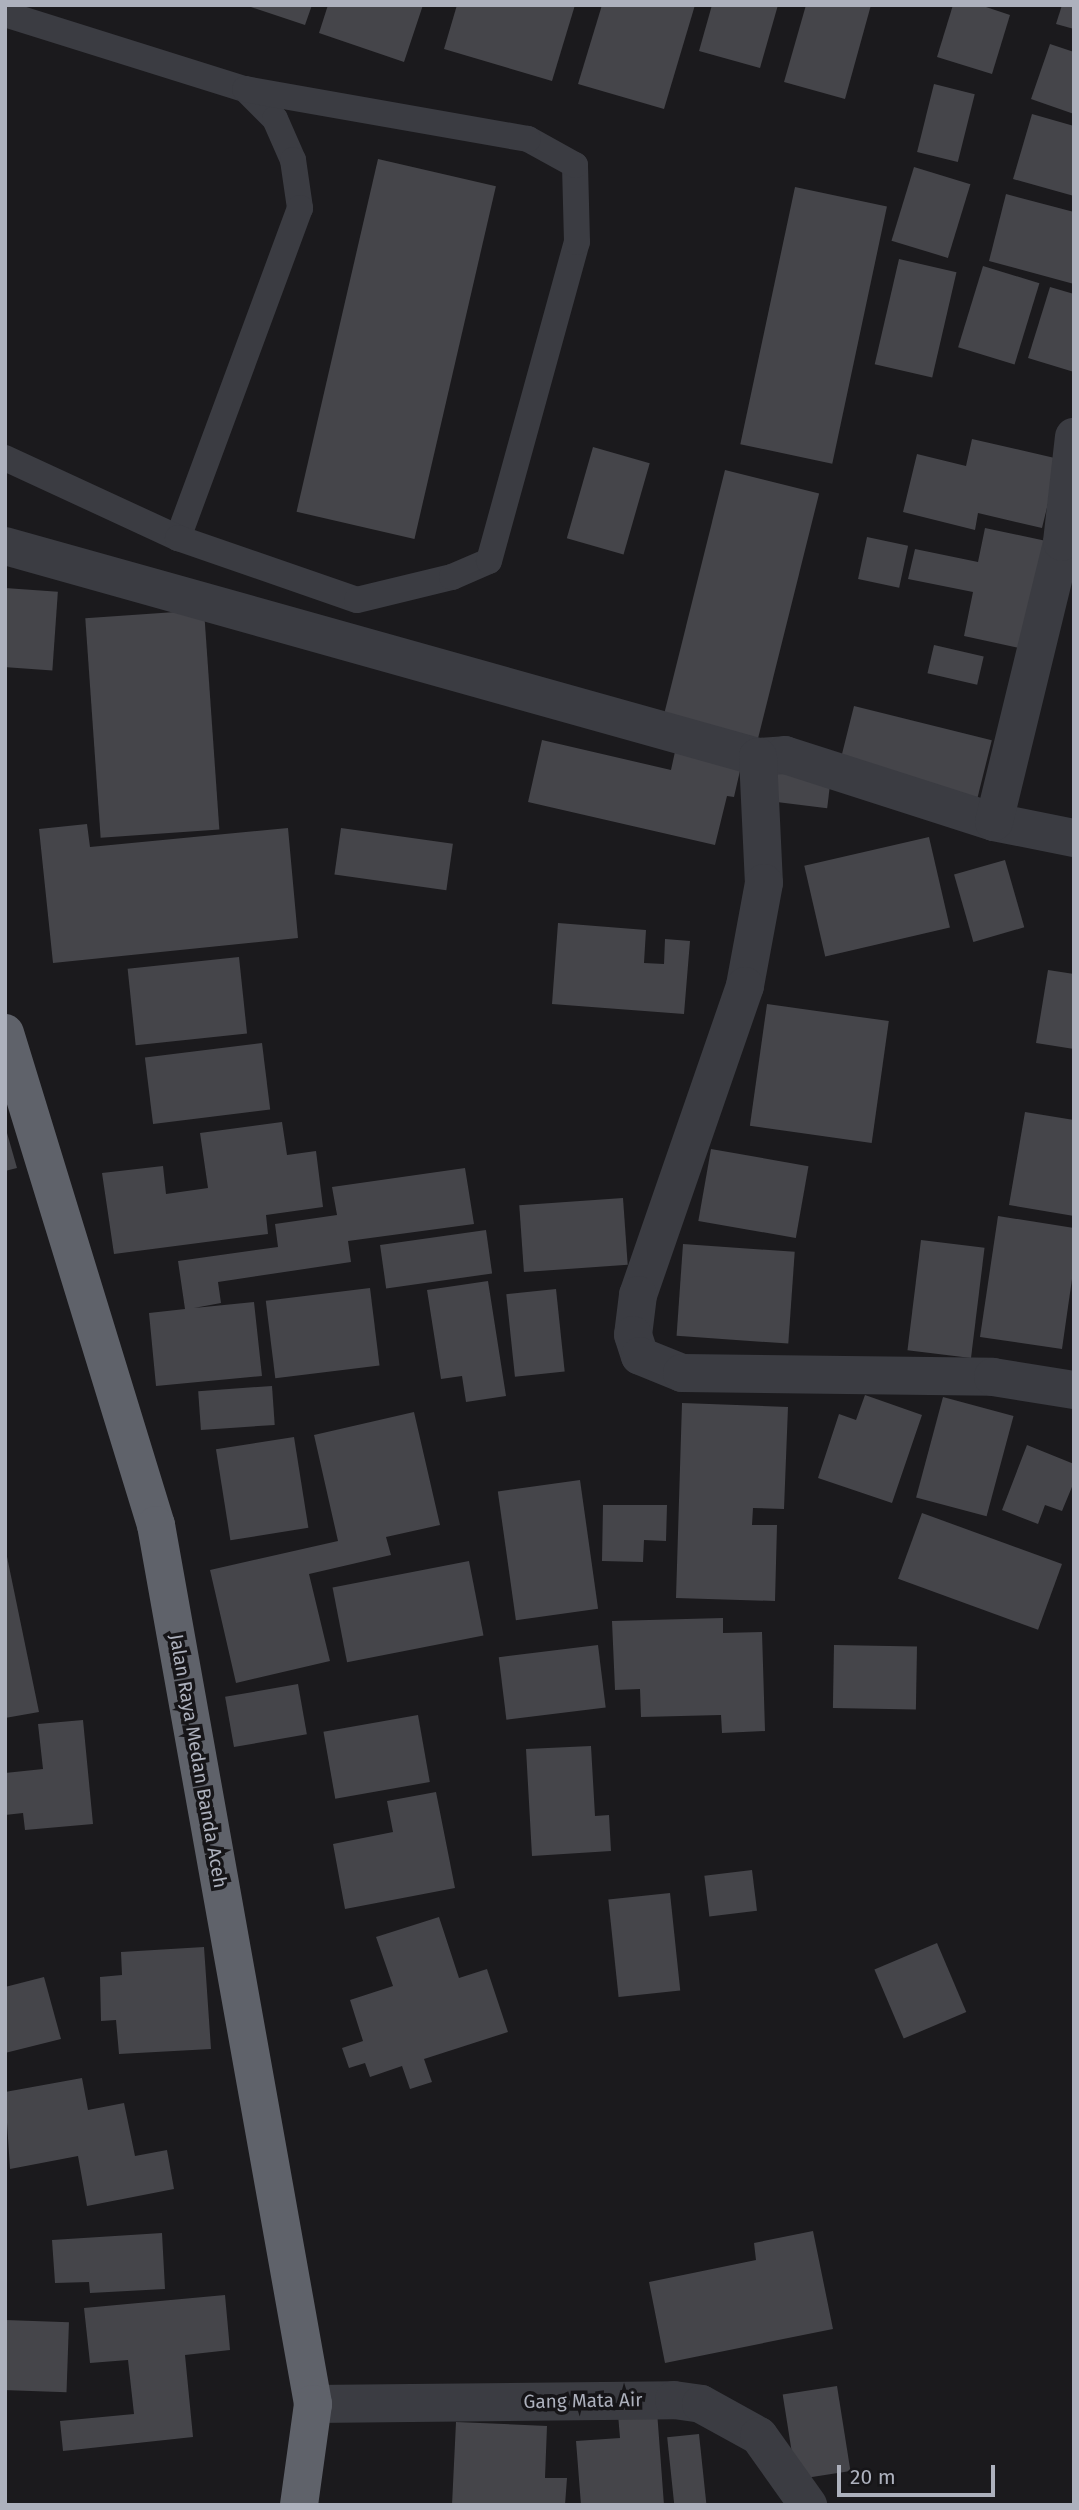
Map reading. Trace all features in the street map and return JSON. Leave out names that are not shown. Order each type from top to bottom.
[{"type":"highway","name":"Jalan Raya Medan Banda Aceh","points":[[5,1033],[156,1525],[313,2404],[299,2505]]},
{"type":"street","points":[[994,822],[1062,542],[1074,437]]},
{"type":"street","points":[[5,547],[758,757],[785,755],[994,822],[1074,838]]},
{"type":"street","points":[[758,757],[764,883],[745,986],[638,1296],[633,1335],[640,1356],[682,1373],[993,1377],[1074,1390]]},
{"type":"street","name":"Gang Mata Air","points":[[313,2404],[674,2400],[701,2403],[759,2436],[808,2505]]},
{"type":"lane","points":[[5,14],[245,89],[528,139],[575,165],[577,242],[489,561],[452,577],[357,600],[178,538],[5,458]]},
{"type":"lane","points":[[178,538],[300,208],[293,160],[275,119],[245,89]]},
{"type":"building","points":[[245,5],[312,5],[305,25]]},
{"type":"building","points":[[328,5],[423,5],[404,62],[319,33]]},
{"type":"building","points":[[457,5],[575,5],[552,81],[444,49]]},
{"type":"building","points":[[602,5],[695,5],[664,109],[578,84]]},
{"type":"building","points":[[712,5],[778,5],[760,68],[699,51]]},
{"type":"building","points":[[806,5],[871,5],[845,99],[784,82]]},
{"type":"building","points":[[953,5],[980,5],[1010,15],[992,74],[937,57]]},
{"type":"building","points":[[1062,5],[1074,5],[1074,29],[1056,24]]},
{"type":"building","points":[[1050,44],[1074,52],[1074,114],[1031,99]]},
{"type":"building","points":[[934,84],[975,94],[958,162],[917,152]]},
{"type":"building","points":[[1032,114],[1074,126],[1074,196],[1013,179]]},
{"type":"building","points":[[378,159],[496,186],[414,539],[297,512]]},
{"type":"building","points":[[914,167],[970,184],[948,258],[891,241]]},
{"type":"building","points":[[795,187],[887,207],[832,464],[740,444]]},
{"type":"building","points":[[1006,194],[1074,212],[1074,284],[989,261]]},
{"type":"building","points":[[899,259],[956,272],[932,378],[875,364]]},
{"type":"building","points":[[983,266],[1039,283],[1015,365],[958,347]]},
{"type":"building","points":[[1050,287],[1074,294],[1074,372],[1028,358]]},
{"type":"building","points":[[972,439],[1059,459],[1042,528],[978,513],[975,530],[903,512],[917,454],[966,466]]},
{"type":"building","points":[[593,447],[650,463],[624,555],[567,538]]},
{"type":"building","points":[[725,470],[819,493],[756,745],[662,721]]},
{"type":"building","points":[[985,528],[1051,542],[1028,650],[964,636],[973,592],[908,579],[915,549],[978,562]]},
{"type":"building","points":[[867,537],[908,546],[899,588],[858,579]]},
{"type":"building","points":[[5,588],[58,592],[52,671],[5,667]]},
{"type":"building","points":[[204,610],[219,829],[101,838],[85,618]]},
{"type":"building","points":[[934,645],[984,656],[977,685],[927,673]]},
{"type":"building","points":[[854,706],[992,740],[976,802],[839,768]]},
{"type":"building","points":[[542,740],[671,770],[676,747],[742,762],[734,797],[727,796],[715,845],[528,802]]},
{"type":"building","points":[[771,765],[832,772],[827,808],[767,801]]},
{"type":"building","points":[[87,824],[90,847],[288,828],[298,938],[53,963],[39,829]]},
{"type":"building","points":[[341,828],[453,844],[446,890],[334,875]]},
{"type":"building","points":[[929,837],[950,928],[825,956],[804,866]]},
{"type":"building","points":[[1005,860],[1024,927],[973,942],[954,875]]},
{"type":"building","points":[[558,923],[646,930],[644,963],[664,964],[665,939],[690,941],[684,1014],[552,1004]]},
{"type":"building","points":[[239,957],[247,1034],[136,1045],[128,969]]},
{"type":"building","points":[[1048,970],[1074,974],[1074,1049],[1036,1043]]},
{"type":"building","points":[[767,1004],[889,1021],[872,1143],[750,1126]]},
{"type":"building","points":[[262,1043],[270,1110],[153,1124],[145,1057]]},
{"type":"building","points":[[1025,1112],[1074,1120],[1074,1216],[1009,1205]]},
{"type":"building","points":[[282,1122],[287,1155],[316,1151],[323,1207],[266,1215],[268,1234],[114,1254],[102,1173],[163,1166],[166,1194],[208,1188],[200,1133]]},
{"type":"building","points":[[5,1126],[17,1168],[5,1171]]},
{"type":"building","points":[[711,1149],[808,1166],[796,1238],[698,1221]]},
{"type":"building","points":[[465,1168],[474,1224],[348,1241],[351,1262],[218,1282],[221,1303],[194,1308],[254,1302],[262,1376],[156,1386],[149,1313],[185,1309],[178,1261],[278,1247],[275,1224],[337,1215],[332,1187]]},
{"type":"building","points":[[623,1198],[628,1265],[524,1272],[519,1205]]},
{"type":"building","points":[[998,1216],[1074,1228],[1074,1265],[1062,1349],[980,1337]]},
{"type":"building","points":[[486,1230],[492,1274],[386,1288],[380,1245]]},
{"type":"building","points":[[921,1240],[985,1248],[971,1358],[907,1350]]},
{"type":"building","points":[[683,1244],[795,1252],[788,1344],[677,1336]]},
{"type":"building","points":[[488,1281],[506,1396],[466,1402],[462,1376],[441,1379],[427,1290]]},
{"type":"building","points":[[370,1288],[380,1365],[275,1378],[266,1301]]},
{"type":"building","points":[[556,1289],[565,1372],[515,1377],[506,1294]]},
{"type":"building","points":[[272,1386],[275,1425],[201,1430],[198,1391]]},
{"type":"building","points":[[865,1395],[922,1415],[892,1503],[818,1478],[839,1414],[856,1420]]},
{"type":"building","points":[[943,1397],[1014,1416],[987,1516],[916,1497]]},
{"type":"building","points":[[682,1403],[788,1407],[784,1509],[753,1508],[752,1525],[777,1525],[775,1601],[676,1598]]},
{"type":"building","points":[[414,1412],[440,1525],[386,1537],[391,1555],[309,1574],[330,1661],[236,1683],[210,1570],[338,1541],[314,1435]]},
{"type":"building","points":[[294,1437],[308,1528],[230,1540],[216,1449]]},
{"type":"building","points":[[1027,1445],[1074,1464],[1074,1482],[1062,1511],[1045,1505],[1038,1524],[1002,1510]]},
{"type":"building","points":[[580,1480],[598,1609],[516,1620],[498,1492]]},
{"type":"building","points":[[603,1505],[667,1505],[666,1541],[644,1540],[643,1562],[602,1561]]},
{"type":"building","points":[[922,1513],[1062,1564],[1038,1630],[898,1579]]},
{"type":"building","points":[[5,1547],[39,1712],[5,1718]]},
{"type":"building","points":[[469,1561],[484,1636],[347,1662],[333,1588]]},
{"type":"building","points":[[723,1618],[723,1633],[762,1632],[765,1731],[722,1733],[721,1715],[641,1717],[640,1689],[615,1690],[612,1621]]},
{"type":"building","points":[[598,1645],[606,1708],[506,1720],[499,1657]]},
{"type":"building","points":[[834,1645],[917,1646],[916,1709],[833,1708]]},
{"type":"building","points":[[298,1684],[307,1734],[234,1747],[225,1697]]},
{"type":"building","points":[[418,1715],[430,1782],[335,1799],[323,1732]]},
{"type":"building","points":[[83,1720],[93,1824],[25,1830],[23,1813],[5,1815],[5,1773],[43,1769],[38,1724]]},
{"type":"building","points":[[591,1746],[595,1816],[609,1815],[611,1851],[532,1856],[526,1749]]},
{"type":"building","points":[[436,1792],[455,1888],[345,1909],[333,1844],[393,1832],[387,1801]]},
{"type":"building","points":[[752,1870],[757,1911],[709,1917],[704,1876]]},
{"type":"building","points":[[670,1893],[680,1990],[619,1997],[608,1899]]},
{"type":"building","points":[[439,1917],[459,1978],[487,1969],[508,2032],[424,2059],[432,2082],[410,2089],[402,2066],[370,2077],[365,2063],[349,2068],[342,2048],[363,2041],[350,2000],[393,1986],[376,1937]]},
{"type":"building","points":[[937,1943],[966,2012],[904,2039],[874,1970]]},
{"type":"building","points":[[204,1947],[211,2049],[119,2054],[116,2020],[101,2021],[100,1977],[122,1975],[121,1952]]},
{"type":"building","points":[[44,1977],[61,2039],[5,2053],[5,1987]]},
{"type":"building","points":[[82,2078],[88,2110],[124,2103],[135,2156],[167,2150],[174,2189],[87,2206],[78,2156],[10,2169],[5,2092]]},
{"type":"building","points":[[813,2231],[833,2329],[665,2363],[649,2282],[756,2260],[754,2243]]},
{"type":"building","points":[[162,2233],[165,2289],[90,2293],[89,2282],[55,2283],[52,2240]]},
{"type":"building","points":[[225,2295],[230,2350],[185,2355],[193,2437],[63,2451],[60,2421],[134,2414],[128,2360],[90,2363],[84,2308]]},
{"type":"building","points":[[5,2320],[69,2322],[67,2392],[5,2390]]},
{"type":"building","points":[[837,2386],[850,2471],[796,2480],[783,2395]]},
{"type":"building","points":[[657,2411],[664,2505],[581,2505],[576,2441],[620,2438],[618,2414]]},
{"type":"building","points":[[456,2422],[547,2426],[545,2478],[567,2478],[565,2505],[452,2505]]},
{"type":"building","points":[[699,2434],[706,2505],[674,2505],[667,2437]]}]
